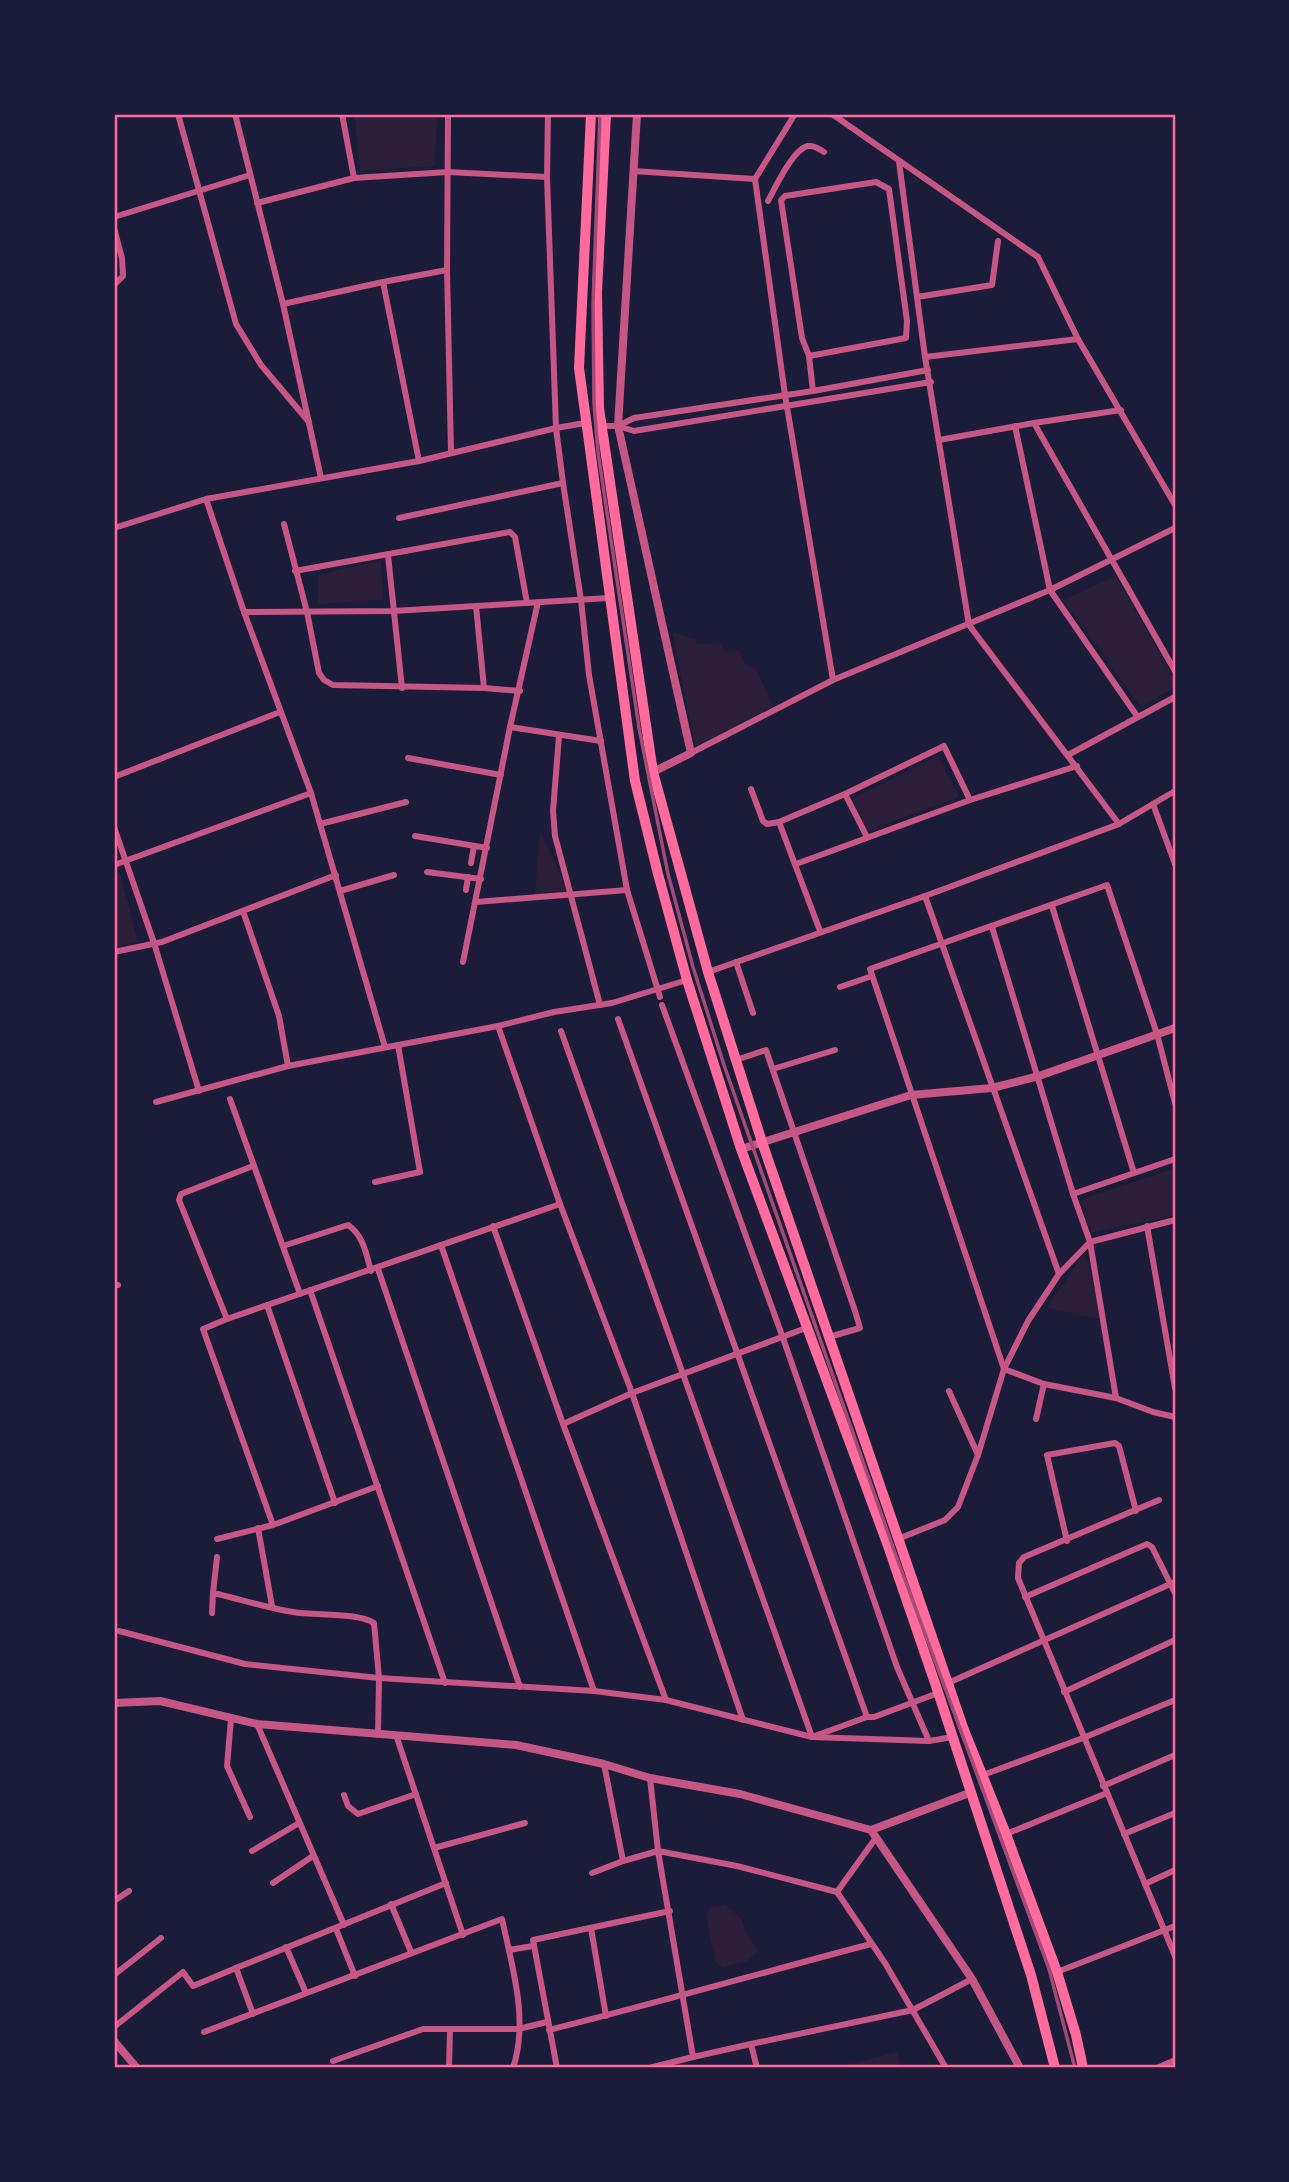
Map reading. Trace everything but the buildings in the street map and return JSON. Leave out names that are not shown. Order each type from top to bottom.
[{"type":"highway","points":[[591,114],[579,368],[635,781],[657,874],[687,980],[741,1149],[887,1543],[972,1792],[1031,1975],[1055,2068]]},
{"type":"highway","points":[[606,114],[597,292],[601,426],[653,772],[708,972],[762,1142],[964,1730],[1057,1972],[1083,2068]]},
{"type":"highway","points":[[580,329],[598,328]]},
{"type":"street","points":[[178,114],[236,324],[261,365],[310,423]]},
{"type":"street","points":[[235,114],[283,304],[321,478]]},
{"type":"street","points":[[342,114],[354,178]]},
{"type":"street","points":[[448,114],[447,270],[451,452]]},
{"type":"street","points":[[548,114],[547,177],[556,428],[589,675],[627,890],[660,997]]},
{"type":"street","points":[[637,114],[618,426],[691,753]]},
{"type":"street","points":[[795,114],[755,179],[785,395],[833,680]]},
{"type":"street","points":[[832,114],[1038,257],[1078,339],[1175,505]]},
{"type":"street","points":[[768,201],[780,177],[800,150],[807,146],[824,152]]},
{"type":"street","points":[[899,162],[925,357],[969,625],[1119,824]]},
{"type":"street","points":[[633,171],[755,179]]},
{"type":"street","points":[[257,203],[354,178],[449,172],[547,177]]},
{"type":"street","points":[[114,217],[250,175]]},
{"type":"street","points":[[758,202],[876,182],[889,189],[907,321],[906,338],[809,356]]},
{"type":"street","points":[[781,200],[813,391]]},
{"type":"street","points":[[114,229],[123,276],[114,285]]},
{"type":"street","points":[[917,297],[992,285],[998,241]]},
{"type":"street","points":[[283,304],[447,270]]},
{"type":"street","points":[[383,282],[419,461]]},
{"type":"street","points":[[925,357],[1078,339]]},
{"type":"street","points":[[618,426],[634,418],[813,391],[928,370]]},
{"type":"street","points":[[601,426],[618,426],[634,431],[931,382]]},
{"type":"street","points":[[939,440],[1121,410]]},
{"type":"street","points":[[114,528],[206,499],[419,461],[585,423]]},
{"type":"street","points":[[1034,423],[1175,671]]},
{"type":"street","points":[[1015,426],[1050,590],[1137,716]]},
{"type":"street","points":[[399,518],[563,483]]},
{"type":"street","points":[[206,499],[244,612],[311,793],[385,1047]]},
{"type":"street","points":[[284,524],[307,612],[319,673],[324,680],[332,685],[520,691]]},
{"type":"street","points":[[653,772],[833,680],[1050,590],[1175,528]]},
{"type":"street","points":[[295,571],[510,532],[516,537],[527,603]]},
{"type":"street","points":[[388,555],[402,688]]},
{"type":"street","points":[[244,612],[393,611],[609,598]]},
{"type":"street","points":[[463,962],[538,602]]},
{"type":"street","points":[[477,606],[484,688]]},
{"type":"street","points":[[1068,755],[1175,697]]},
{"type":"street","points":[[114,776],[280,712]]},
{"type":"street","points":[[510,727],[601,741]]},
{"type":"street","points":[[559,736],[553,811],[555,836],[600,1005]]},
{"type":"street","points":[[751,789],[763,821],[767,824],[779,822],[845,794],[944,746],[970,800]]},
{"type":"street","points":[[408,758],[501,775]]},
{"type":"street","points":[[796,864],[970,800],[1077,766]]},
{"type":"street","points":[[708,972],[1119,824],[1175,791]]},
{"type":"street","points":[[114,865],[311,793]]},
{"type":"street","points":[[845,794],[867,837]]},
{"type":"street","points":[[320,824],[406,802]]},
{"type":"street","points":[[1153,804],[1175,864]]},
{"type":"street","points":[[779,822],[820,931]]},
{"type":"street","points":[[114,827],[154,943],[199,1091]]},
{"type":"street","points":[[415,836],[487,848]]},
{"type":"street","points":[[471,863],[474,846]]},
{"type":"street","points":[[426,872],[481,879]]},
{"type":"street","points":[[114,952],[154,943],[336,875]]},
{"type":"street","points":[[340,891],[394,875]]},
{"type":"street","points":[[466,890],[468,877]]},
{"type":"street","points":[[1003,1369],[870,969],[1107,885],[1157,1034],[1175,1103]]},
{"type":"street","points":[[477,902],[627,890]]},
{"type":"street","points":[[925,896],[1059,1274]]},
{"type":"street","points":[[1052,906],[1134,1173]]},
{"type":"street","points":[[243,911],[279,1016],[288,1066]]},
{"type":"street","points":[[992,926],[1090,1242],[1116,1398]]},
{"type":"street","points":[[736,962],[753,1013]]},
{"type":"street","points":[[840,988],[872,976]]},
{"type":"street","points":[[156,1102],[288,1066],[600,1005],[687,980]]},
{"type":"street","points":[[662,1005],[783,1338],[815,1436],[911,1704],[929,1741]]},
{"type":"street","points":[[618,1019],[867,1717]]},
{"type":"street","points":[[498,1026],[560,1204],[632,1393],[743,1720]]},
{"type":"street","points":[[741,1149],[911,1095],[992,1088],[1039,1076],[1175,1028]]},
{"type":"street","points":[[561,1031],[812,1737]]},
{"type":"street","points":[[375,1182],[420,1172],[398,1045]]},
{"type":"street","points":[[736,1060],[766,1050],[860,1328],[829,1337]]},
{"type":"street","points":[[773,1069],[835,1050]]},
{"type":"street","points":[[230,1099],[300,1294]]},
{"type":"street","points":[[1073,1194],[1175,1158]]},
{"type":"street","points":[[227,1319],[179,1200],[181,1194],[253,1166]]},
{"type":"street","points":[[273,1525],[203,1329],[560,1204]]},
{"type":"street","points":[[898,1539],[946,1520],[958,1507],[978,1455],[1003,1369],[1028,1321],[1059,1274],[1090,1242],[1175,1220]]},
{"type":"street","points":[[284,1246],[348,1226],[356,1231],[365,1247],[520,1687]]},
{"type":"street","points":[[1147,1226],[1175,1388]]},
{"type":"street","points":[[493,1227],[666,1700]]},
{"type":"street","points":[[441,1245],[594,1691]]},
{"type":"street","points":[[310,1290],[445,1683]]},
{"type":"street","points":[[267,1305],[335,1503]]},
{"type":"street","points":[[564,1424],[632,1393],[806,1328]]},
{"type":"street","points":[[1003,1369],[1044,1384],[1116,1398],[1175,1417]]},
{"type":"street","points":[[1036,1419],[1044,1384]]},
{"type":"street","points":[[949,1391],[978,1455]]},
{"type":"street","points":[[1067,1541],[1047,1455],[1115,1443],[1119,1446],[1136,1511]]},
{"type":"street","points":[[217,1539],[273,1525],[378,1486]]},
{"type":"street","points":[[1159,1500],[1024,1557],[1019,1563],[1018,1578],[1175,1956]]},
{"type":"street","points":[[258,1528],[272,1606]]},
{"type":"street","points":[[1025,1597],[1147,1544],[1152,1547],[1173,1583],[1175,1593]]},
{"type":"street","points":[[212,1613],[217,1557]]},
{"type":"street","points":[[948,1683],[1173,1583]]},
{"type":"street","points":[[213,1593],[292,1612],[368,1620],[374,1623],[379,1678],[378,1735]]},
{"type":"street","points":[[119,1632],[246,1664],[379,1678],[594,1691],[666,1700],[812,1737],[929,1741],[953,1737]]},
{"type":"street","points":[[1064,1692],[1175,1640]]},
{"type":"street","points":[[812,1737],[938,1693]]},
{"type":"street","points":[[983,1775],[1175,1700]]},
{"type":"street","points":[[114,1703],[160,1701],[257,1724],[516,1745],[604,1764],[650,1778],[740,1794],[873,1834],[972,1979],[1020,2068]]},
{"type":"street","points":[[232,1719],[227,1766],[250,1817]]},
{"type":"street","points":[[257,1724],[344,1925]]},
{"type":"street","points":[[397,1735],[463,1935]]},
{"type":"street","points":[[1006,1834],[1175,1755]]},
{"type":"street","points":[[604,1764],[623,1861]]},
{"type":"street","points":[[650,1778],[658,1851],[693,2057]]},
{"type":"street","points":[[836,1892],[873,1834],[972,1792]]},
{"type":"street","points":[[344,1795],[348,1806],[358,1814],[416,1794]]},
{"type":"street","points":[[1124,1834],[1175,1813]]},
{"type":"street","points":[[253,1851],[299,1823]]},
{"type":"street","points":[[434,1848],[525,1824]]},
{"type":"street","points":[[592,1873],[658,1851],[737,1866],[836,1892],[913,2010],[946,2068]]},
{"type":"street","points":[[273,1883],[313,1856]]},
{"type":"street","points":[[1145,1884],[1175,1870]]},
{"type":"street","points":[[114,2027],[183,1972],[193,1986],[446,1884]]},
{"type":"street","points":[[114,1901],[129,1891]]},
{"type":"street","points":[[391,1904],[411,1952]]},
{"type":"street","points":[[557,2068],[533,1940],[670,1911]]},
{"type":"street","points":[[204,2032],[502,1919],[518,1995],[518,2029],[513,2068]]},
{"type":"street","points":[[1057,1972],[1175,1926]]},
{"type":"street","points":[[336,1928],[355,1976]]},
{"type":"street","points":[[591,1928],[607,2015]]},
{"type":"street","points":[[114,1975],[161,1938]]},
{"type":"street","points":[[333,2061],[423,2029],[518,2029],[607,2015],[871,1944]]},
{"type":"street","points":[[509,1950],[533,1946]]},
{"type":"street","points":[[286,1947],[306,1993]]},
{"type":"street","points":[[236,1968],[253,2014]]},
{"type":"street","points":[[649,2068],[913,2010],[972,1979]]},
{"type":"street","points":[[449,2068],[450,2029]]},
{"type":"street","points":[[751,2044],[757,2068]]},
{"type":"street","points":[[116,2046],[137,2068]]},
{"type":"street","points":[[1157,2068],[1175,2060]]},
{"type":"shaded area","points":[[354,114],[437,114],[435,166],[360,171]]},
{"type":"shaded area","points":[[381,560],[383,600],[318,604],[318,575]]},
{"type":"shaded area","points":[[1116,576],[1175,681],[1175,687],[1141,707],[1063,600]]},
{"type":"shaded area","points":[[672,632],[695,639],[697,644],[720,643],[725,652],[739,650],[746,665],[756,668],[774,709],[695,746]]},
{"type":"shaded area","points":[[938,756],[959,797],[867,831],[852,799]]},
{"type":"shaded area","points":[[540,831],[569,892],[535,896]]},
{"type":"shaded area","points":[[120,874],[138,942],[114,947],[114,876]]},
{"type":"shaded area","points":[[1175,1168],[1175,1215],[1092,1233],[1080,1200]]},
{"type":"shaded area","points":[[1084,1253],[1106,1320],[1047,1308]]},
{"type":"shaded area","points":[[725,1905],[742,1919],[746,1933],[758,1951],[747,1961],[723,1967],[715,1962],[706,1913],[713,1906]]},
{"type":"shaded area","points":[[897,2052],[901,2068],[835,2068]]},
{"type":"railway","points":[[600,114],[593,304],[594,403],[598,452],[639,728],[668,874],[693,967],[724,1065],[894,1550],[1049,1969],[1075,2068]]}]
